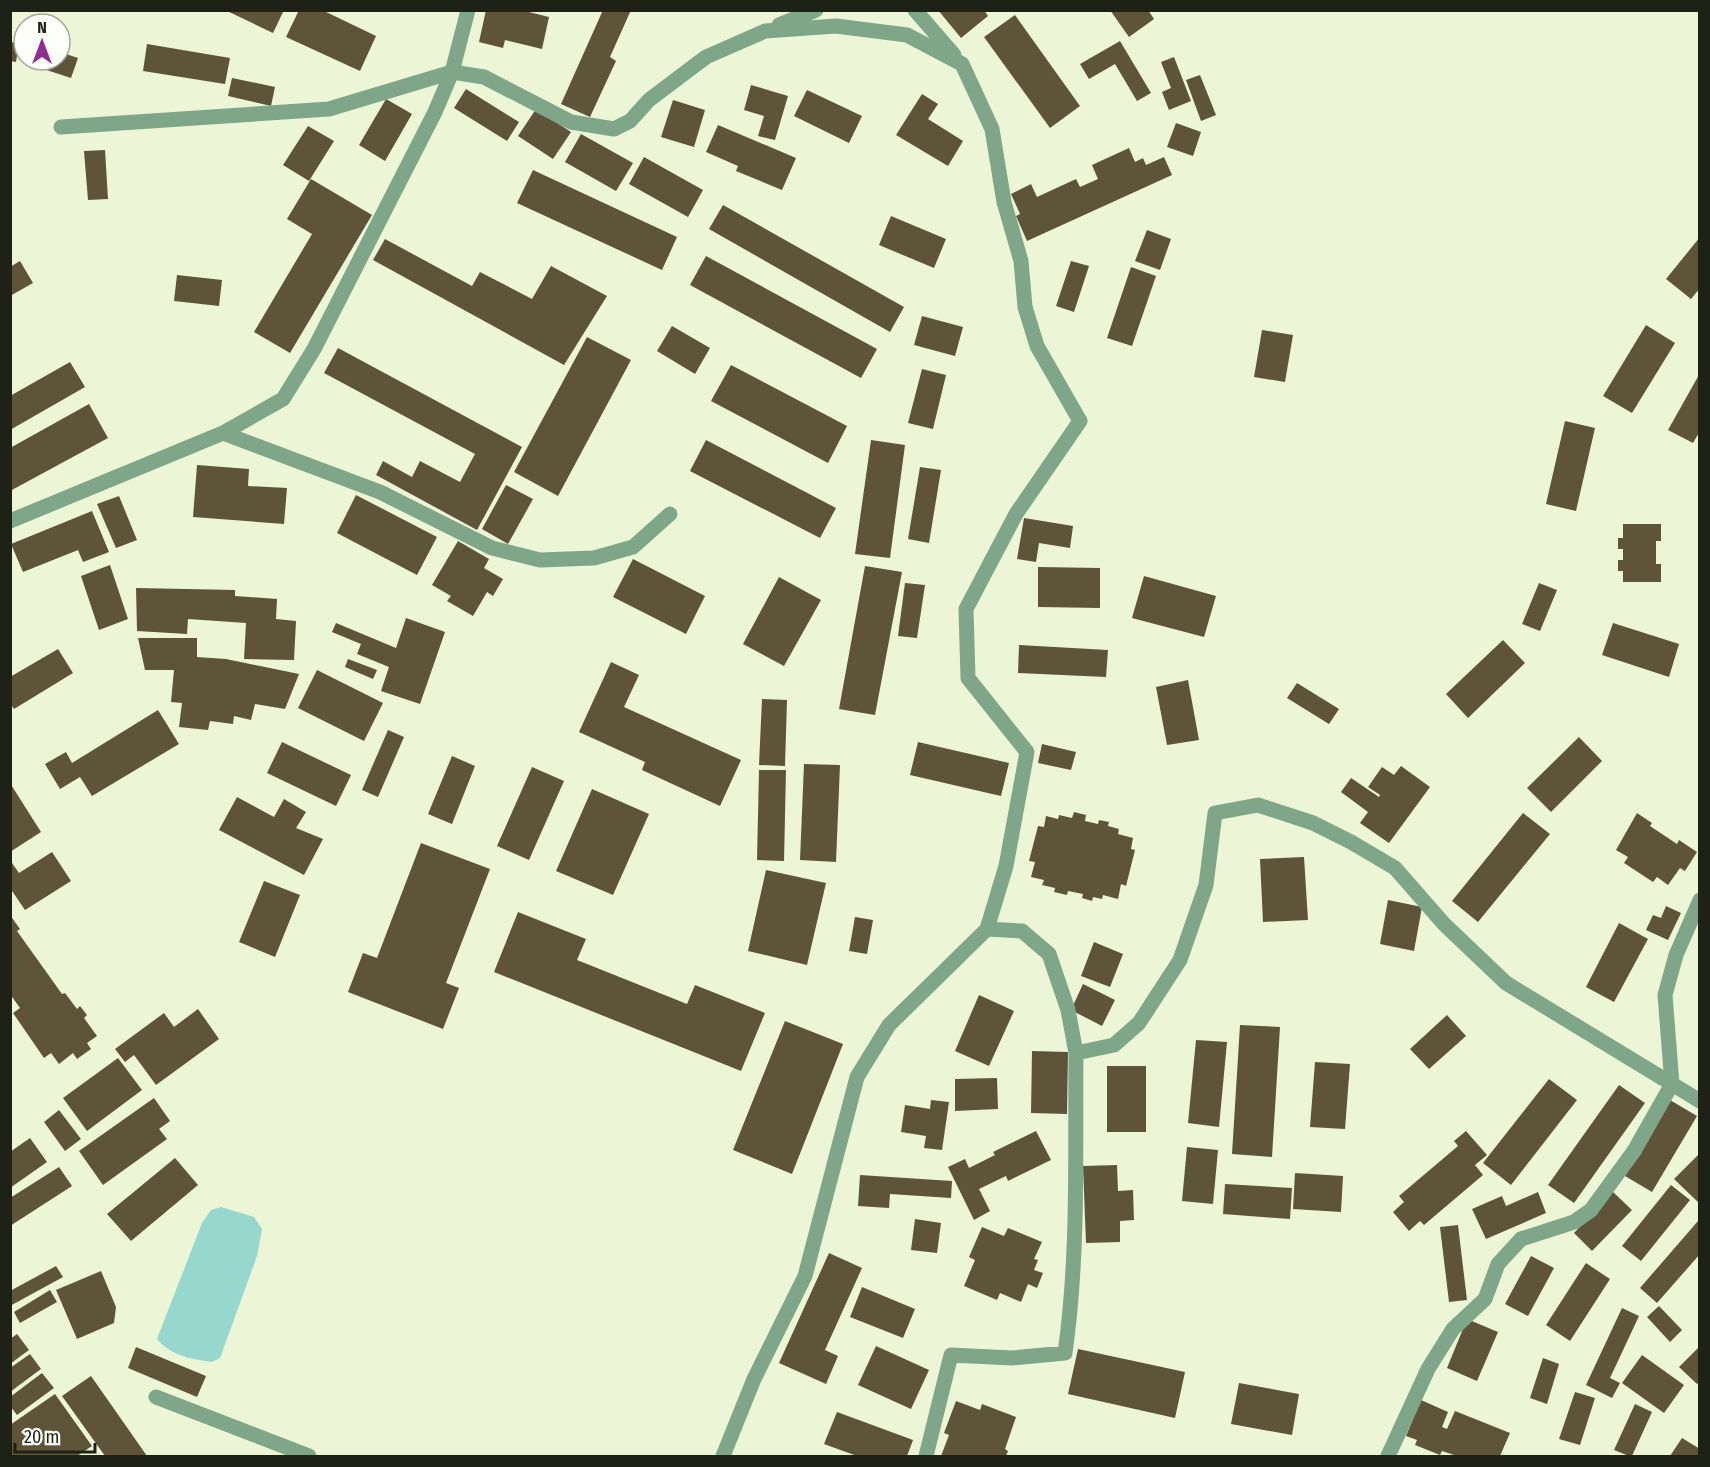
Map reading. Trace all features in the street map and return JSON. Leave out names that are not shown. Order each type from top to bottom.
[{"type":"street","points":[[10,521],[223,433],[283,399],[314,350],[435,112],[452,72],[468,10]]},
{"type":"street","points":[[61,127],[329,109],[452,72],[484,77],[571,122],[614,129],[630,121],[649,100],[706,57],[816,10]]},
{"type":"street","points":[[723,1456],[754,1379],[805,1276],[857,1077],[889,1025],[987,928],[1006,866],[1027,752],[968,678],[966,609],[1016,514],[1080,421],[1037,346],[1025,307],[1021,261],[1004,202],[992,129],[962,64],[915,10]]},
{"type":"street","points":[[765,31],[836,26],[907,35],[962,64]]},
{"type":"street","points":[[223,433],[380,492],[492,548],[540,560],[594,558],[633,548],[670,514]]},
{"type":"street","points":[[1076,1053],[1114,1045],[1139,1023],[1180,960],[1206,885],[1215,813],[1258,805],[1313,823],[1395,868],[1444,924],[1506,982],[1700,1101]]},
{"type":"street","points":[[1388,1456],[1428,1369],[1453,1329],[1485,1299],[1498,1264],[1521,1239],[1574,1222],[1592,1210],[1634,1151],[1672,1084],[1665,995],[1676,955],[1700,900]]},
{"type":"street","points":[[926,1456],[951,1355],[1012,1358],[1065,1353],[1069,1320],[1074,1242],[1076,1053],[1068,1010],[1049,954],[1022,931],[987,928]]},
{"type":"street","points":[[156,1397],[309,1456]]},
{"type":"water","points":[[221,1207],[254,1217],[262,1229],[257,1256],[220,1358],[212,1362],[175,1353],[157,1339],[202,1223],[211,1210]]},
{"type":"building","points":[[225,10],[284,10],[273,33]]},
{"type":"building","points":[[299,10],[322,10],[376,36],[360,71],[286,37]]},
{"type":"building","points":[[486,10],[521,10],[549,17],[542,49],[505,40],[503,48],[479,42]]},
{"type":"building","points":[[603,10],[631,10],[610,57],[616,61],[590,117],[561,104]]},
{"type":"building","points":[[938,10],[984,10],[988,16],[961,38]]},
{"type":"building","points":[[1110,10],[1148,10],[1154,19],[1129,37]]},
{"type":"building","points":[[1015,15],[1080,106],[1050,128],[984,37]]},
{"type":"building","points":[[1120,41],[1151,93],[1137,101],[1115,64],[1089,79],[1080,64]]},
{"type":"building","points":[[10,42],[12,42],[12,61],[10,61]]},
{"type":"building","points":[[147,44],[230,58],[225,84],[143,71]]},
{"type":"building","points":[[72,56],[78,58],[71,78],[53,72],[72,72]]},
{"type":"building","points":[[1174,57],[1191,101],[1169,110],[1162,92],[1171,88],[1161,62]]},
{"type":"building","points":[[1200,75],[1216,115],[1201,121],[1186,80]]},
{"type":"building","points":[[232,78],[275,87],[271,106],[228,96]]},
{"type":"building","points":[[751,85],[788,96],[775,140],[758,136],[764,116],[744,110]]},
{"type":"building","points":[[466,89],[519,122],[507,141],[454,108]]},
{"type":"building","points":[[807,90],[862,116],[849,143],[794,116]]},
{"type":"building","points":[[922,94],[938,104],[928,119],[963,141],[948,166],[896,135]]},
{"type":"building","points":[[386,99],[412,114],[385,161],[359,145]]},
{"type":"building","points":[[673,100],[705,110],[694,147],[661,137]]},
{"type":"building","points":[[536,109],[571,132],[553,159],[518,136]]},
{"type":"building","points":[[1176,123],[1201,132],[1193,156],[1167,147]]},
{"type":"building","points":[[718,125],[796,158],[782,190],[736,171],[738,166],[706,152]]},
{"type":"building","points":[[308,126],[334,141],[309,181],[283,165]]},
{"type":"building","points":[[581,134],[633,163],[616,191],[565,162]]},
{"type":"building","points":[[1129,148],[1135,162],[1143,158],[1146,165],[1164,157],[1172,175],[1027,241],[1016,216],[1020,214],[1011,194],[1031,184],[1037,197],[1076,179],[1080,187],[1098,179],[1092,165]]},
{"type":"building","points":[[105,150],[108,199],[88,200],[84,151]]},
{"type":"building","points":[[644,157],[703,190],[688,217],[629,184]]},
{"type":"building","points":[[533,170],[677,237],[662,270],[517,203]]},
{"type":"building","points":[[311,179],[372,215],[290,353],[254,332],[312,234],[287,219]]},
{"type":"building","points":[[723,205],[904,307],[890,332],[709,229]]},
{"type":"building","points":[[891,216],[946,239],[934,268],[879,245]]},
{"type":"building","points":[[1147,230],[1171,239],[1160,270],[1135,261]]},
{"type":"building","points":[[1700,237],[1700,288],[1691,299],[1666,279]]},
{"type":"building","points":[[385,239],[472,286],[480,272],[532,299],[551,266],[607,296],[564,365],[373,260]]},
{"type":"building","points":[[706,256],[877,349],[861,378],[690,285]]},
{"type":"building","points":[[20,261],[33,283],[10,296],[10,267]]},
{"type":"building","points":[[1071,261],[1089,266],[1074,312],[1056,306]]},
{"type":"building","points":[[1131,267],[1156,276],[1132,346],[1107,338]]},
{"type":"building","points":[[177,275],[222,280],[219,306],[174,301]]},
{"type":"building","points":[[922,316],[963,327],[955,356],[914,345]]},
{"type":"building","points":[[1646,325],[1675,343],[1632,413],[1603,396]]},
{"type":"building","points":[[672,326],[710,348],[695,374],[657,351]]},
{"type":"building","points":[[1262,330],[1293,335],[1285,382],[1254,377]]},
{"type":"building","points":[[587,337],[631,360],[558,496],[514,472]]},
{"type":"building","points":[[338,348],[522,447],[477,530],[376,475],[383,461],[412,477],[420,461],[460,482],[475,454],[324,373]]},
{"type":"building","points":[[70,362],[85,387],[10,430],[10,396]]},
{"type":"building","points":[[731,365],[847,426],[828,463],[711,401]]},
{"type":"building","points":[[922,369],[946,375],[933,429],[908,423]]},
{"type":"building","points":[[1700,373],[1700,431],[1693,443],[1668,430]]},
{"type":"building","points":[[89,404],[108,438],[10,491],[10,448]]},
{"type":"building","points":[[1565,421],[1595,428],[1576,511],[1546,504]]},
{"type":"building","points":[[706,440],[836,508],[820,538],[690,471]]},
{"type":"building","points":[[871,440],[905,445],[890,558],[855,554]]},
{"type":"building","points":[[197,465],[249,469],[248,486],[287,488],[284,524],[193,517]]},
{"type":"building","points":[[920,467],[941,470],[929,543],[908,539]]},
{"type":"building","points":[[506,485],[533,499],[508,544],[482,529]]},
{"type":"building","points":[[356,495],[437,537],[417,575],[337,533]]},
{"type":"building","points":[[119,496],[137,540],[116,548],[97,504]]},
{"type":"building","points":[[92,511],[109,552],[83,562],[78,550],[23,572],[11,544]]},
{"type":"building","points":[[1024,518],[1073,526],[1070,548],[1039,543],[1036,562],[1017,559]]},
{"type":"building","points":[[1623,524],[1661,524],[1661,541],[1656,541],[1656,564],[1661,564],[1661,582],[1623,582],[1623,571],[1618,571],[1618,560],[1623,560],[1623,549],[1618,549],[1618,538],[1623,538]]},
{"type":"building","points":[[458,541],[489,559],[484,568],[503,579],[493,596],[487,592],[473,616],[447,601],[451,596],[432,585]]},
{"type":"building","points":[[633,559],[705,596],[686,634],[613,597]]},
{"type":"building","points":[[110,565],[128,619],[99,630],[81,576]]},
{"type":"building","points":[[865,566],[902,572],[875,715],[839,709]]},
{"type":"building","points":[[1038,567],[1100,568],[1100,608],[1038,607]]},
{"type":"building","points":[[1144,576],[1216,596],[1204,637],[1132,618]]},
{"type":"building","points":[[779,577],[821,600],[784,666],[743,644]]},
{"type":"building","points":[[905,583],[925,585],[917,638],[898,636]]},
{"type":"building","points":[[1539,583],[1557,590],[1540,631],[1522,624]]},
{"type":"building","points":[[136,588],[235,590],[235,596],[277,599],[276,619],[296,621],[294,660],[244,659],[246,623],[188,619],[187,634],[137,631]]},
{"type":"building","points":[[406,618],[445,632],[420,704],[381,691],[389,667],[357,654],[361,644],[332,632],[336,623],[396,648]]},
{"type":"building","points":[[1613,623],[1679,644],[1669,677],[1602,655]]},
{"type":"building","points":[[138,638],[197,638],[197,657],[226,659],[299,674],[285,709],[255,704],[251,720],[234,716],[233,724],[210,721],[208,730],[179,727],[182,703],[171,702],[174,670],[145,670]]},
{"type":"building","points":[[1503,640],[1525,663],[1468,718],[1446,694]]},
{"type":"building","points":[[1019,645],[1108,650],[1106,677],[1018,673]]},
{"type":"building","points":[[58,649],[73,673],[14,709],[10,703],[10,677]]},
{"type":"building","points":[[348,659],[377,670],[373,679],[345,667]]},
{"type":"building","points":[[611,662],[639,675],[624,707],[741,760],[720,806],[642,770],[645,762],[579,732]]},
{"type":"building","points":[[317,670],[383,703],[364,741],[298,708]]},
{"type":"building","points":[[1188,680],[1199,740],[1167,745],[1156,687]]},
{"type":"building","points":[[1297,683],[1339,709],[1329,724],[1287,698]]},
{"type":"building","points":[[762,699],[787,700],[785,766],[759,765]]},
{"type":"building","points":[[158,710],[179,744],[92,796],[80,777],[60,789],[45,764],[66,752],[72,763]]},
{"type":"building","points":[[388,730],[404,737],[378,797],[362,790]]},
{"type":"building","points":[[1579,737],[1602,761],[1551,812],[1527,788]]},
{"type":"building","points":[[282,742],[351,775],[336,806],[267,773]]},
{"type":"building","points":[[918,742],[1009,763],[1001,796],[910,775]]},
{"type":"building","points":[[1042,744],[1076,752],[1071,770],[1038,763]]},
{"type":"building","points":[[452,756],[475,766],[452,824],[428,814]]},
{"type":"building","points":[[804,764],[840,765],[836,862],[800,860]]},
{"type":"building","points":[[1401,766],[1430,787],[1389,843],[1360,823],[1368,812],[1341,792],[1351,778],[1379,797],[1380,795],[1368,787],[1382,767],[1394,775]]},
{"type":"building","points":[[532,767],[564,781],[529,860],[497,846]]},
{"type":"building","points":[[759,770],[786,770],[784,861],[757,860]]},
{"type":"building","points":[[10,783],[41,832],[10,852]]},
{"type":"building","points":[[592,789],[649,814],[613,895],[556,871]]},
{"type":"building","points":[[237,797],[274,817],[284,799],[306,812],[296,828],[323,839],[304,875],[219,830]]},
{"type":"building","points":[[1074,812],[1086,815],[1085,821],[1098,824],[1099,820],[1109,822],[1108,826],[1119,829],[1118,834],[1133,838],[1131,849],[1135,850],[1126,886],[1121,884],[1118,899],[1103,895],[1102,899],[1093,897],[1092,901],[1082,898],[1083,894],[1068,891],[1067,895],[1054,892],[1055,888],[1042,885],[1044,880],[1031,877],[1035,862],[1029,861],[1038,826],[1044,827],[1046,816],[1058,819],[1059,815],[1072,818]]},
{"type":"building","points":[[1523,813],[1550,834],[1478,922],[1452,901]]},
{"type":"building","points":[[1637,813],[1652,823],[1650,826],[1677,844],[1679,840],[1697,852],[1685,871],[1680,868],[1668,885],[1657,877],[1653,882],[1624,863],[1628,857],[1616,850]]},
{"type":"building","points":[[421,843],[490,869],[446,983],[459,988],[443,1029],[348,992],[363,953],[377,958]]},
{"type":"building","points":[[52,852],[71,881],[25,910],[10,888],[10,860],[19,873]]},
{"type":"building","points":[[1304,857],[1308,920],[1263,922],[1260,859]]},
{"type":"building","points":[[766,870],[826,883],[807,965],[748,951]]},
{"type":"building","points":[[264,881],[300,895],[275,957],[239,942]]},
{"type":"building","points":[[1388,900],[1422,907],[1414,951],[1380,944]]},
{"type":"building","points":[[1666,906],[1681,913],[1668,940],[1646,930],[1653,915],[1661,918]]},
{"type":"building","points":[[518,912],[586,939],[577,960],[687,1004],[695,985],[765,1013],[741,1071],[494,972]]},
{"type":"building","points":[[10,915],[20,929],[17,931],[62,994],[65,993],[77,1009],[80,1006],[87,1015],[84,1018],[97,1036],[87,1043],[91,1049],[77,1059],[73,1053],[59,1064],[51,1053],[44,1058],[13,1013],[20,1008],[10,994]]},
{"type":"building","points":[[855,917],[873,920],[867,954],[849,951]]},
{"type":"building","points":[[1619,923],[1648,939],[1614,1002],[1586,987]]},
{"type":"building","points":[[1094,942],[1123,954],[1110,987],[1081,976]]},
{"type":"building","points":[[1083,984],[1115,1000],[1102,1026],[1071,1010]]},
{"type":"building","points":[[979,995],[1014,1011],[989,1066],[955,1051]]},
{"type":"building","points":[[198,1009],[219,1039],[156,1085],[134,1055],[125,1062],[115,1049],[164,1013],[174,1027]]},
{"type":"building","points":[[1447,1015],[1466,1036],[1429,1069],[1410,1049]]},
{"type":"building","points":[[785,1021],[843,1044],[792,1174],[733,1150]]},
{"type":"building","points":[[1240,1025],[1280,1027],[1272,1157],[1232,1154]]},
{"type":"building","points":[[1196,1040],[1227,1042],[1219,1127],[1188,1123]]},
{"type":"building","points":[[1032,1051],[1068,1052],[1067,1114],[1031,1113]]},
{"type":"building","points":[[118,1058],[142,1090],[87,1131],[63,1098]]},
{"type":"building","points":[[1315,1062],[1350,1064],[1345,1129],[1310,1127]]},
{"type":"building","points":[[1107,1066],[1146,1066],[1146,1132],[1107,1132]]},
{"type":"building","points":[[997,1078],[998,1109],[955,1111],[955,1079]]},
{"type":"building","points":[[1549,1079],[1577,1100],[1511,1185],[1483,1163]]},
{"type":"building","points":[[1619,1085],[1645,1103],[1574,1203],[1548,1185]]},
{"type":"building","points":[[154,1098],[170,1121],[159,1129],[167,1139],[103,1185],[79,1151]]},
{"type":"building","points":[[931,1100],[949,1102],[942,1150],[924,1148],[926,1136],[901,1132],[905,1105],[930,1109]]},
{"type":"building","points":[[1670,1100],[1697,1116],[1652,1192],[1625,1176]]},
{"type":"building","points":[[59,1110],[81,1139],[65,1151],[44,1122]]},
{"type":"building","points":[[1036,1131],[1051,1160],[1008,1181],[1006,1176],[979,1189],[990,1211],[974,1220],[948,1167],[965,1159],[969,1168],[995,1155],[993,1152]]},
{"type":"building","points":[[1466,1131],[1487,1155],[1475,1165],[1483,1175],[1424,1225],[1420,1221],[1409,1231],[1393,1212],[1404,1202],[1399,1196],[1458,1146],[1454,1141]]},
{"type":"building","points":[[30,1138],[47,1162],[10,1188],[10,1152]]},
{"type":"building","points":[[1187,1147],[1218,1150],[1213,1204],[1182,1201]]},
{"type":"building","points":[[1700,1153],[1700,1204],[1674,1179]]},
{"type":"building","points":[[175,1158],[198,1185],[131,1241],[107,1214]]},
{"type":"building","points":[[1117,1165],[1118,1191],[1133,1190],[1134,1220],[1120,1221],[1120,1242],[1086,1243],[1083,1166]]},
{"type":"building","points":[[59,1167],[72,1186],[10,1226],[10,1198]]},
{"type":"building","points":[[1295,1173],[1343,1176],[1341,1212],[1293,1209]]},
{"type":"building","points":[[860,1175],[952,1181],[951,1198],[890,1194],[889,1208],[858,1206]]},
{"type":"building","points":[[1225,1184],[1292,1188],[1290,1219],[1223,1214]]},
{"type":"building","points":[[1671,1185],[1690,1200],[1641,1261],[1622,1246]]},
{"type":"building","points":[[1538,1192],[1546,1213],[1486,1239],[1472,1209],[1502,1196],[1506,1206]]},
{"type":"building","points":[[1613,1192],[1632,1210],[1592,1251],[1574,1233]]},
{"type":"building","points":[[915,1219],[941,1223],[937,1253],[911,1250]]},
{"type":"building","points":[[1698,1221],[1700,1254],[1657,1303],[1640,1288]]},
{"type":"building","points":[[1458,1225],[1467,1300],[1449,1302],[1440,1227]]},
{"type":"building","points":[[982,1227],[1004,1236],[1008,1228],[1042,1242],[1034,1259],[1038,1260],[1034,1270],[1043,1273],[1037,1288],[1028,1284],[1021,1302],[1000,1293],[997,1300],[964,1286],[975,1260],[969,1257]]},
{"type":"building","points":[[829,1253],[862,1268],[825,1350],[838,1356],[826,1384],[779,1363]]},
{"type":"building","points":[[1531,1256],[1554,1268],[1528,1316],[1505,1304]]},
{"type":"building","points":[[1586,1263],[1610,1279],[1570,1341],[1546,1325]]},
{"type":"building","points":[[56,1266],[63,1277],[10,1306],[10,1291]]},
{"type":"building","points":[[101,1271],[116,1307],[114,1323],[77,1339],[56,1290]]},
{"type":"building","points":[[862,1287],[915,1309],[903,1338],[850,1317]]},
{"type":"building","points":[[50,1290],[57,1302],[20,1323],[14,1312]]},
{"type":"building","points":[[1659,1306],[1682,1330],[1670,1342],[1647,1317]]},
{"type":"building","points":[[1622,1308],[1639,1316],[1610,1378],[1620,1383],[1612,1398],[1586,1385]]},
{"type":"building","points":[[1467,1319],[1498,1332],[1477,1381],[1447,1368]]},
{"type":"building","points":[[17,1334],[29,1350],[10,1364],[10,1339]]},
{"type":"building","points":[[876,1346],[929,1370],[911,1409],[858,1385]]},
{"type":"building","points":[[1700,1346],[1700,1381],[1697,1384],[1679,1367]]},
{"type":"building","points":[[136,1347],[206,1376],[197,1397],[128,1368]]},
{"type":"building","points":[[1078,1349],[1185,1372],[1175,1418],[1068,1394]]},
{"type":"building","points":[[30,1354],[41,1369],[10,1392],[10,1368]]},
{"type":"building","points":[[1642,1355],[1684,1385],[1664,1413],[1622,1383]]},
{"type":"building","points":[[1543,1358],[1559,1364],[1547,1404],[1530,1398]]},
{"type":"building","points":[[42,1373],[54,1388],[17,1415],[10,1406],[10,1397]]},
{"type":"building","points":[[91,1376],[147,1456],[105,1456],[62,1396]]},
{"type":"building","points":[[1239,1383],[1299,1394],[1292,1435],[1231,1424]]},
{"type":"building","points":[[1575,1392],[1595,1398],[1580,1445],[1559,1439]]},
{"type":"building","points":[[55,1394],[92,1446],[77,1456],[10,1456],[10,1425]]},
{"type":"building","points":[[1421,1400],[1448,1412],[1442,1427],[1447,1429],[1455,1411],[1510,1433],[1500,1456],[1457,1456],[1442,1451],[1440,1455],[1415,1445],[1417,1440],[1406,1436]]},
{"type":"building","points":[[956,1401],[980,1410],[982,1404],[1016,1417],[1005,1449],[1008,1451],[1006,1456],[941,1456],[949,1435],[944,1433]]},
{"type":"building","points":[[1635,1404],[1652,1412],[1632,1456],[1629,1456],[1614,1450]]},
{"type":"building","points":[[837,1412],[913,1440],[907,1456],[857,1456],[824,1444]]},
{"type":"building","points":[[1682,1438],[1700,1449],[1700,1456],[1670,1456]]}]
